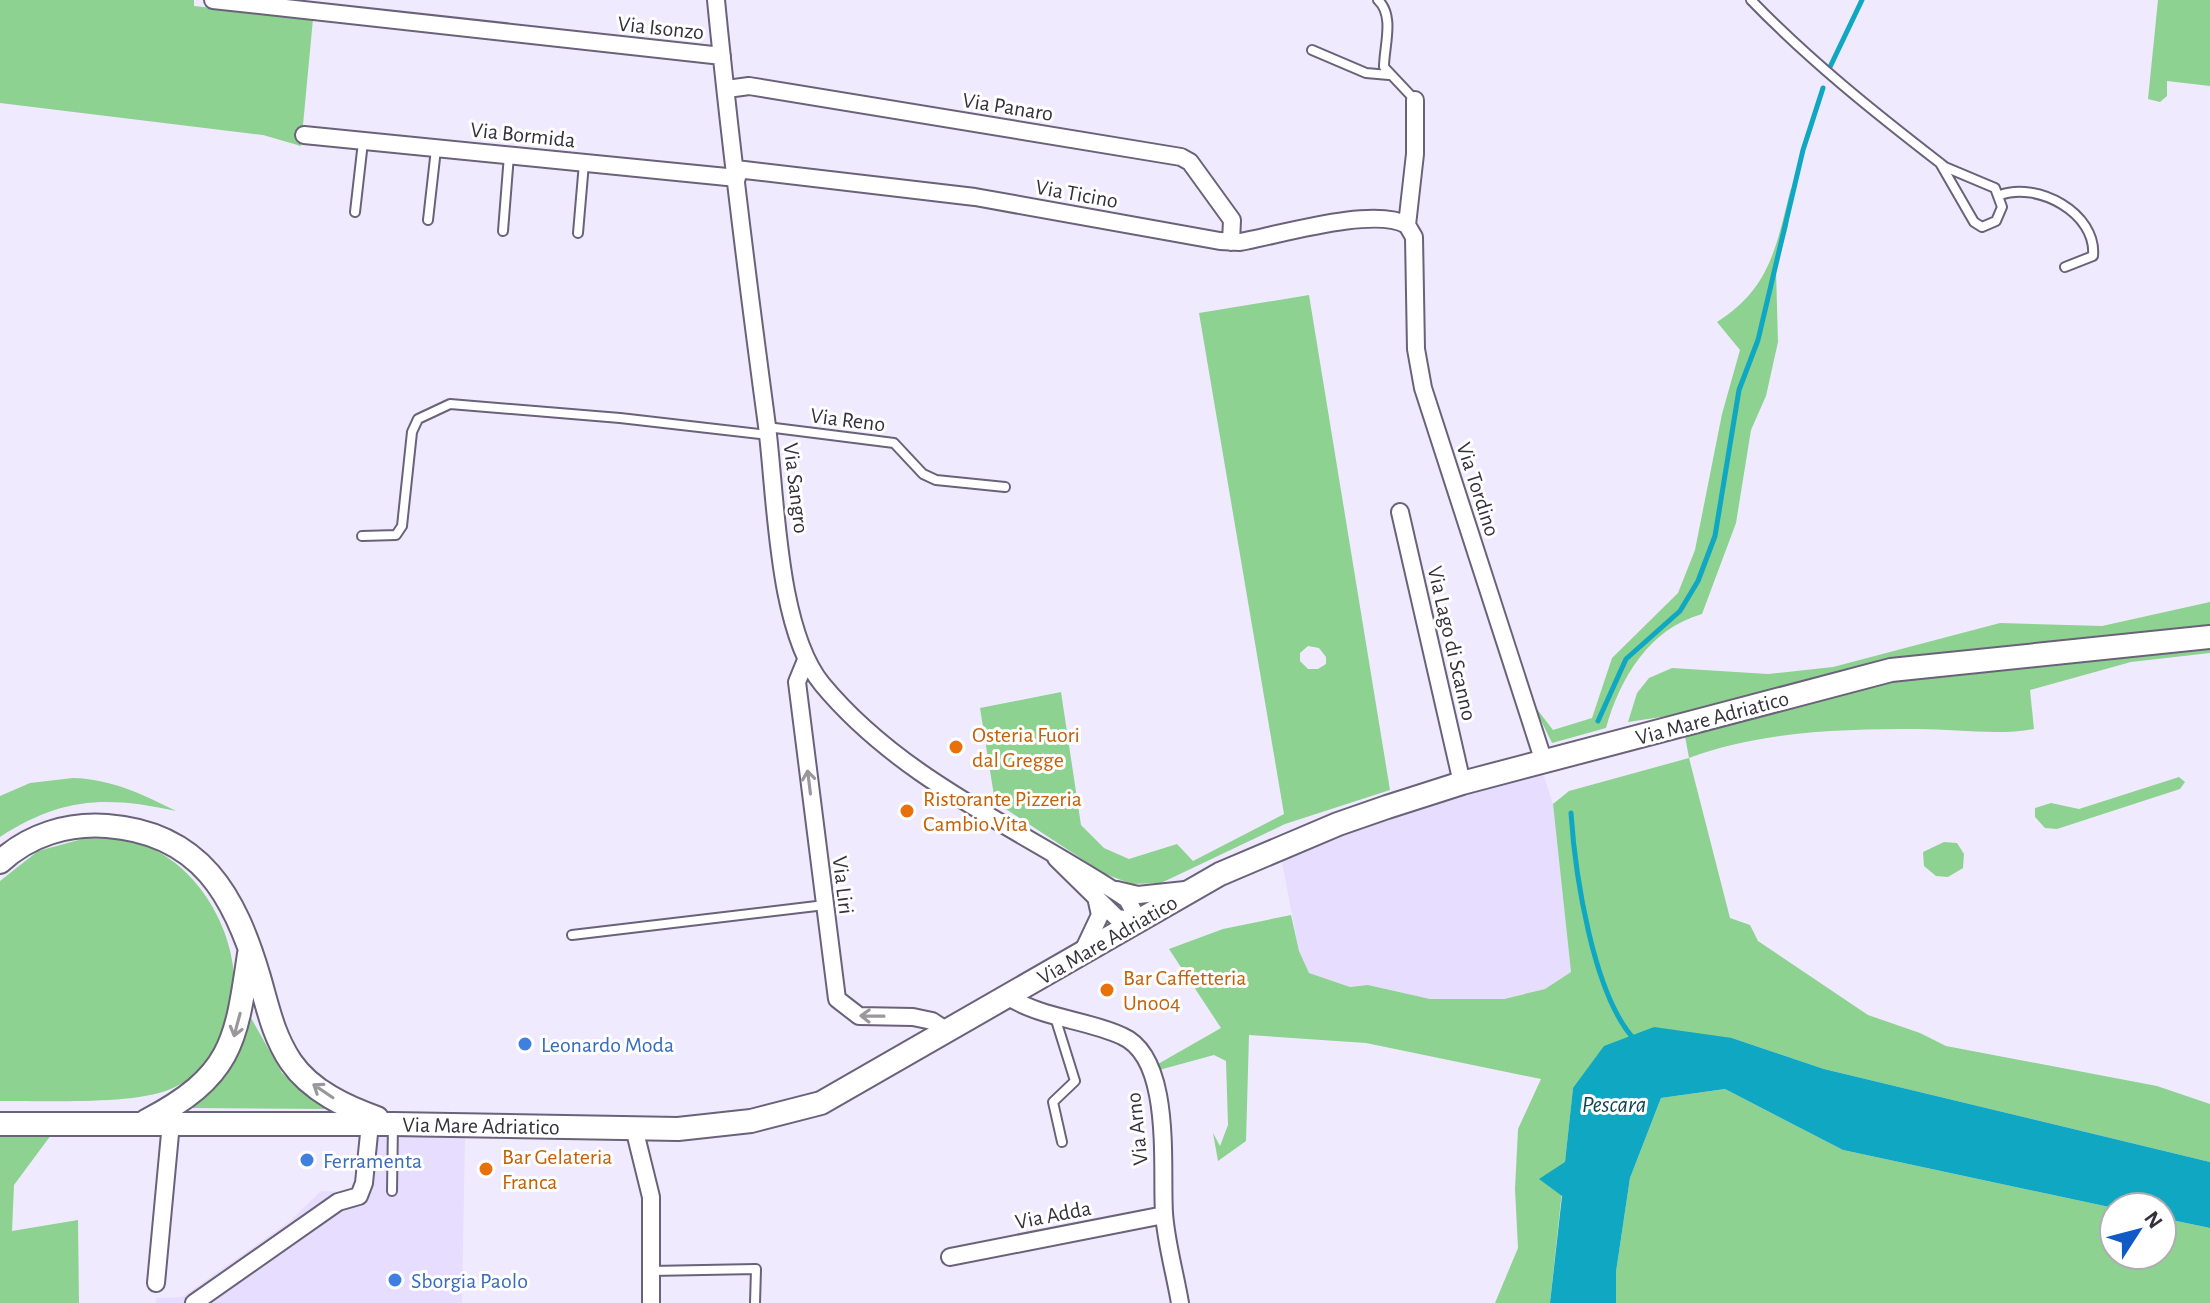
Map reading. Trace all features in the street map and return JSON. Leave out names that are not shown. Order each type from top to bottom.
[{"type":"main road","name":"Via Mare Adriatico","points":[[0,1124],[393,1124],[678,1129],[751,1121],[821,1103],[1220,874],[1338,824],[1462,783],[1891,670],[2210,637]]},
{"type":"main road","points":[[0,862],[32,840],[78,826],[115,827],[149,833],[187,853],[209,871],[240,919],[268,1015],[293,1064],[307,1080],[337,1101],[393,1124]]},
{"type":"main road","points":[[143,1123],[192,1094],[221,1063],[239,1023],[250,949]]},
{"type":"street","name":"Via Isonzo","points":[[213,0],[722,56]]},
{"type":"street","name":"Via Sangro","points":[[716,0],[746,278],[790,607],[806,660],[837,700],[888,748],[1056,858],[1102,892],[1127,899],[1139,921]]},
{"type":"street","name":"Via Panaro","points":[[727,89],[749,86],[1181,157],[1190,162],[1232,220],[1231,242]]},
{"type":"street","name":"Via Tordino","points":[[1415,100],[1415,154],[1407,225],[1414,237],[1416,349],[1423,388],[1544,762]]},
{"type":"street","name":"Via Bormida","points":[[304,135],[584,163],[736,174]]},
{"type":"street","name":"Via Ticino","points":[[736,174],[975,197],[1231,242],[1364,219],[1398,220],[1407,225]]},
{"type":"street","name":"Via Lago di Scanno","points":[[1400,512],[1462,783]]},
{"type":"street","name":"Via Liri","points":[[806,660],[797,682],[837,999],[859,1016],[913,1017],[932,1021],[947,1031]]},
{"type":"street","name":"Via Sangro","points":[[1102,892],[1138,895],[1196,888]]},
{"type":"street","points":[[1081,954],[1100,915],[1102,892]]},
{"type":"street","name":"Via Arno","points":[[1007,996],[1026,1008],[1123,1036],[1144,1055],[1156,1085],[1162,1118],[1164,1215],[1180,1303]]},
{"type":"street","points":[[156,1283],[171,1123]]},
{"type":"street","points":[[194,1303],[338,1202],[359,1196],[364,1183],[370,1124]]},
{"type":"street","points":[[634,1128],[651,1197],[651,1303]]},
{"type":"street","name":"Via Adda","points":[[950,1257],[1164,1215]]},
{"type":"lane","points":[[1378,0],[1385,6],[1388,19],[1384,67],[1415,100]]},
{"type":"lane","points":[[1751,0],[1822,69],[1940,163],[1995,188],[2002,207],[1996,221],[1982,227],[1969,215],[1940,163]]},
{"type":"lane","points":[[1312,50],[1366,73],[1389,75]]},
{"type":"lane","points":[[355,212],[363,141]]},
{"type":"lane","points":[[428,220],[436,148]]},
{"type":"lane","points":[[503,231],[509,155]]},
{"type":"lane","points":[[578,233],[584,163]]},
{"type":"lane","points":[[2000,195],[2014,190],[2039,193],[2075,213],[2094,244],[2093,256],[2065,267]]},
{"type":"lane","name":"Via Reno","points":[[362,536],[396,535],[402,526],[412,432],[418,419],[450,404],[894,443],[923,474],[936,480],[1005,487]]},
{"type":"lane","points":[[572,935],[825,905]]},
{"type":"lane","points":[[1055,1017],[1075,1081],[1053,1102],[1062,1142]]},
{"type":"lane","points":[[392,1191],[393,1124]]},
{"type":"lane","points":[[651,1271],[756,1269],[755,1303]]},
{"type":"shaded area","points":[[1541,767],[1553,804],[1571,972],[1545,989],[1503,999],[1430,999],[1368,985],[1350,987],[1309,973],[1299,951],[1281,857],[1400,812]]},
{"type":"shaded area","points":[[358,1134],[465,1135],[462,1303],[155,1303],[157,1298],[182,1297],[289,1222],[321,1191],[357,1192]]},
{"type":"green space","points":[[0,0],[194,0],[194,6],[313,19],[301,146],[263,135],[0,103]]},
{"type":"green space","points":[[2158,0],[2210,0],[2210,86],[2167,81],[2167,96],[2160,102],[2148,99]]},
{"type":"green space","points":[[1791,188],[1788,226],[1776,270],[1778,342],[1766,396],[1751,430],[1736,523],[1702,614],[1667,631],[1639,658],[1619,691],[1606,728],[1552,743],[1533,704],[1553,730],[1592,718],[1612,658],[1678,593],[1695,550],[1722,414],[1740,350],[1717,322],[1749,295],[1769,264]]},
{"type":"green space","points":[[1309,295],[1390,790],[1285,824],[1161,883],[1132,884],[1105,874],[995,802],[980,708],[1061,692],[1081,825],[1104,848],[1129,859],[1177,844],[1193,861],[1284,814],[1199,313]],"holes":[[[1308,646],[1319,648],[1326,657],[1326,664],[1318,669],[1308,669],[1300,661],[1300,653]]]},
{"type":"green space","points":[[2210,602],[2210,653],[2131,662],[2030,690],[2034,729],[1990,732],[1889,729],[1802,733],[1745,742],[1689,758],[1681,714],[1628,722],[1637,693],[1649,678],[1672,668],[1768,674],[1833,667],[2000,623],[2102,626]]},
{"type":"green space","points":[[1689,758],[1730,918],[1750,925],[1758,941],[1868,1015],[1920,1033],[1946,1046],[2157,1086],[2210,1104],[2210,1162],[1824,1069],[1732,1038],[1573,1088],[1550,1303],[1495,1303],[1518,1248],[1515,1189],[1518,1129],[1541,1079],[1366,1043],[1249,1035],[1246,1141],[1218,1161],[1213,1133],[1220,1146],[1228,1125],[1226,1061],[1214,1055],[1159,1070],[1158,1064],[1221,1028],[1169,949],[1223,929],[1291,915],[1299,951],[1309,973],[1350,987],[1368,985],[1430,999],[1504,999],[1545,989],[1571,972],[1553,804],[1569,791]]},
{"type":"green space","points":[[2179,777],[2185,782],[2180,789],[2057,829],[2045,828],[2035,817],[2035,808],[2051,803],[2079,809]]},
{"type":"green space","points":[[73,778],[113,784],[176,811],[128,803],[85,803],[44,814],[0,837],[0,796],[30,783]]},
{"type":"green space","points":[[86,838],[124,840],[146,846],[178,865],[203,892],[222,925],[232,962],[234,999],[226,1033],[206,1064],[175,1087],[159,1093],[115,1100],[0,1101],[0,881],[38,851]]},
{"type":"green space","points":[[1944,842],[1957,843],[1964,854],[1963,868],[1948,877],[1936,876],[1924,866],[1923,852]]},
{"type":"green space","points":[[251,1018],[282,1073],[325,1109],[189,1108],[210,1090],[246,1019]]},
{"type":"green space","points":[[1725,1089],[1843,1150],[2098,1205],[2098,1271],[2178,1271],[2178,1221],[2210,1228],[2210,1303],[1616,1303],[1616,1272],[1630,1178],[1661,1098]]},
{"type":"green space","points":[[54,1131],[14,1185],[12,1231],[78,1220],[79,1303],[0,1303],[0,1133]]},
{"type":"water","name":"Pescara","points":[[1654,1027],[1732,1038],[1824,1069],[2210,1162],[2210,1228],[2178,1221],[2178,1191],[2098,1191],[2098,1205],[1843,1150],[1725,1089],[1661,1098],[1630,1178],[1616,1272],[1616,1303],[1550,1303],[1562,1196],[1539,1179],[1565,1162],[1573,1088],[1604,1046]]},
{"type":"waterway","points":[[1830,67],[1862,0]]},
{"type":"waterway","points":[[1598,721],[1626,659],[1680,611],[1698,581],[1715,536],[1739,390],[1758,340],[1803,150],[1823,88]]},
{"type":"waterway","points":[[1571,813],[1582,899],[1597,964],[1607,993],[1634,1039]]},
{"type":"place","name":"Osteria Fuori dal Gregge","points":[[956,747]]},
{"type":"place","name":"Ristorante Pizzeria Cambio Vita","points":[[907,811]]},
{"type":"place","name":"Bar Caffetteria Uno04","points":[[1107,990]]},
{"type":"place","name":"Leonardo Moda","points":[[525,1044]]},
{"type":"place","name":"Ferramenta","points":[[307,1160]]},
{"type":"place","name":"Bar Gelateria Franca","points":[[486,1169]]},
{"type":"place","name":"Sborgia Paolo","points":[[395,1280]]}]
